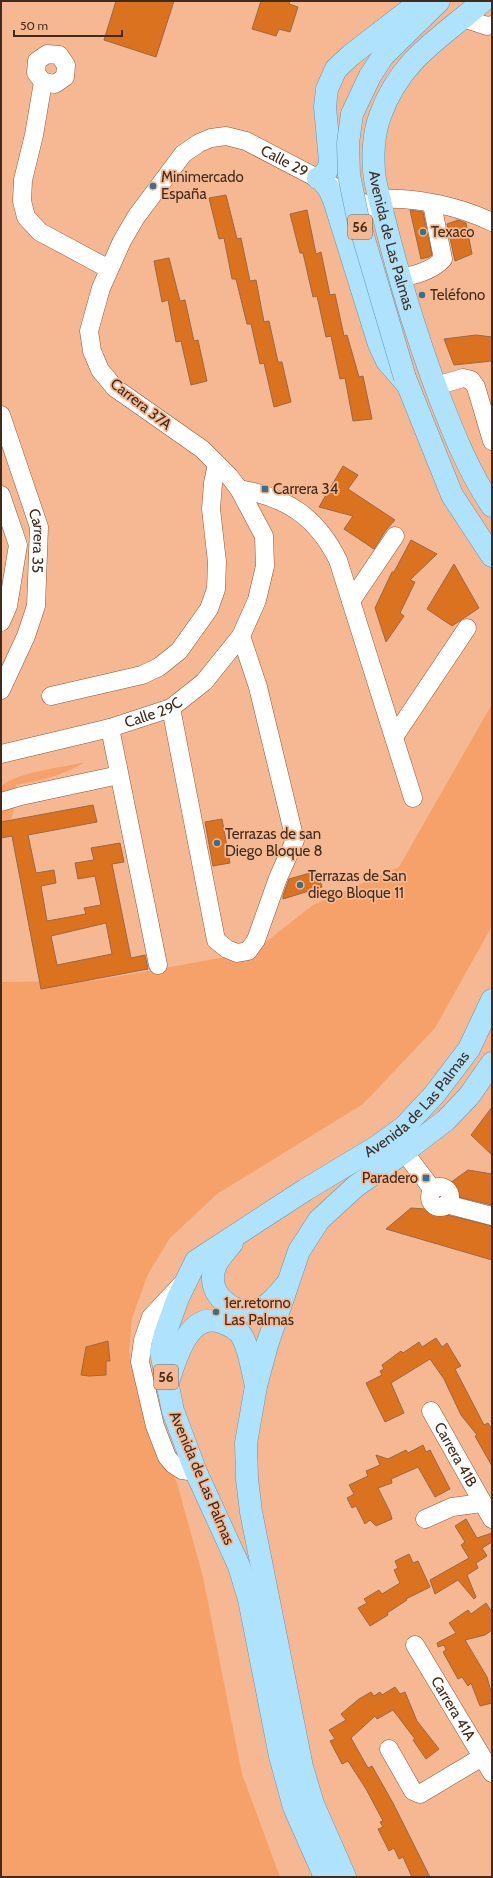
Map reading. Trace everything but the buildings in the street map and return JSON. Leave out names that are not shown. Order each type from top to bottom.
[{"type":"main road","points":[[406,381],[387,361],[379,344],[334,200],[330,189],[320,179],[329,168],[330,161],[325,118],[327,89],[336,69],[351,54],[421,1]]},
{"type":"main road","name":"Avenida de Las Palmas","points":[[439,1],[383,56],[370,76],[352,114],[348,143],[349,175],[358,220],[406,381],[452,495],[492,556]]},
{"type":"main road","name":"Avenida de Las Palmas","points":[[483,1],[435,39],[416,57],[390,92],[379,118],[374,147],[375,178],[381,206],[399,278],[413,324],[436,386],[472,471],[492,506]]},
{"type":"main road","points":[[325,118],[343,126],[362,125],[379,118]]},
{"type":"main road","name":"Avenida de Las Palmas","points":[[324,1877],[294,1807],[280,1756],[249,1599],[239,1566],[196,1472],[173,1411],[161,1352],[165,1334],[185,1281],[196,1261],[305,1190],[360,1157],[404,1127],[434,1095],[470,1049],[492,1000]]},
{"type":"main road","name":"Avenida de Las Palmas","points":[[346,1877],[313,1804],[302,1767],[251,1512],[247,1479],[246,1443],[256,1386],[266,1345],[299,1251],[319,1220],[356,1186],[404,1154],[446,1120],[469,1096],[492,1063]]},
{"type":"main road","points":[[241,1233],[219,1259],[214,1269],[212,1278],[213,1288],[217,1295],[235,1307],[252,1311],[265,1306],[278,1296],[290,1278]]},
{"type":"main road","points":[[167,1385],[183,1343],[197,1325],[213,1320],[234,1328],[243,1338],[256,1386]]},
{"type":"street","points":[[463,18],[487,26],[492,25]]},
{"type":"street","points":[[43,82],[34,135],[23,180],[22,201],[26,218],[40,232],[109,269]]},
{"type":"street","name":"Calle 29","points":[[183,154],[198,143],[211,138],[226,136],[246,141],[320,179],[381,206]]},
{"type":"street","name":"Carrera 37A","points":[[183,154],[136,217],[122,241],[109,269],[95,307],[89,331],[92,351],[100,370],[115,388],[202,449],[229,476],[239,489],[264,536],[265,566],[257,600]]},
{"type":"street","points":[[381,206],[398,198],[457,209],[492,222]]},
{"type":"street","points":[[399,278],[416,274],[432,267],[443,259],[432,204]]},
{"type":"street","points":[[436,386],[463,378],[471,380],[476,387],[492,441]]},
{"type":"street","name":"Carrera 35","points":[[1,414],[39,527],[36,606],[26,636],[1,690]]},
{"type":"street","points":[[51,696],[142,675],[159,667],[179,650],[209,609],[216,589],[217,562],[211,509],[213,482],[217,464]]},
{"type":"street","points":[[239,489],[256,492],[290,505],[313,522],[329,540],[338,560],[413,798]]},
{"type":"street","name":"Carrera 35","points":[[1,495],[18,545],[8,606],[1,622]]},
{"type":"street","points":[[351,601],[395,536]]},
{"type":"street","name":"Calle 29C","points":[[1,754],[110,728],[171,708],[204,682],[241,636],[257,600]]},
{"type":"street","points":[[394,736],[467,628]]},
{"type":"street","points":[[171,708],[216,940],[227,949],[237,953],[248,951],[256,940],[278,878],[295,840],[258,687],[241,636]]},
{"type":"street","points":[[110,728],[158,965]]},
{"type":"street","points":[[1,802],[21,796],[119,775]]},
{"type":"street","points":[[404,1154],[411,1160],[433,1190],[430,1198],[434,1205],[443,1206],[446,1204],[492,1216]]},
{"type":"street","points":[[185,1281],[151,1317],[143,1340],[140,1362],[155,1426],[167,1457],[173,1464],[182,1470],[196,1472]]},
{"type":"street","name":"Carrera 41B","points":[[431,1411],[492,1519]]},
{"type":"street","points":[[425,1519],[452,1507],[482,1503]]},
{"type":"street","name":"Carrera 41A","points":[[414,1645],[489,1765]]},
{"type":"street","points":[[389,1749],[413,1791],[420,1794],[489,1765]]},
{"type":"shaded area","points":[[492,704],[492,926],[435,1028],[363,1104],[217,1194],[170,1238],[148,1274],[132,1318],[129,1351],[135,1379],[155,1433],[177,1483],[203,1577],[242,1774],[280,1877],[1,1877],[1,982],[92,981],[253,952],[313,905],[399,867]]},
{"type":"shaded area","points":[[85,762],[69,771],[52,777],[16,785],[16,801],[11,820],[1,824],[1,786],[9,781],[30,773]]},
{"type":"place","name":"Minimercado España","points":[[153,186]]},
{"type":"place","name":"Texaco","points":[[423,232]]},
{"type":"place","name":"Teléfono","points":[[422,295]]},
{"type":"place","name":"Carrera 34","points":[[265,489]]},
{"type":"place","name":"Terrazas de san Diego Bloque 8","points":[[217,843]]},
{"type":"place","name":"Terrazas de San diego Bloque 11","points":[[300,885]]},
{"type":"place","name":"Paradero","points":[[426,1178]]},
{"type":"place","name":"1er.retorno Las Palmas","points":[[216,1312]]}]
